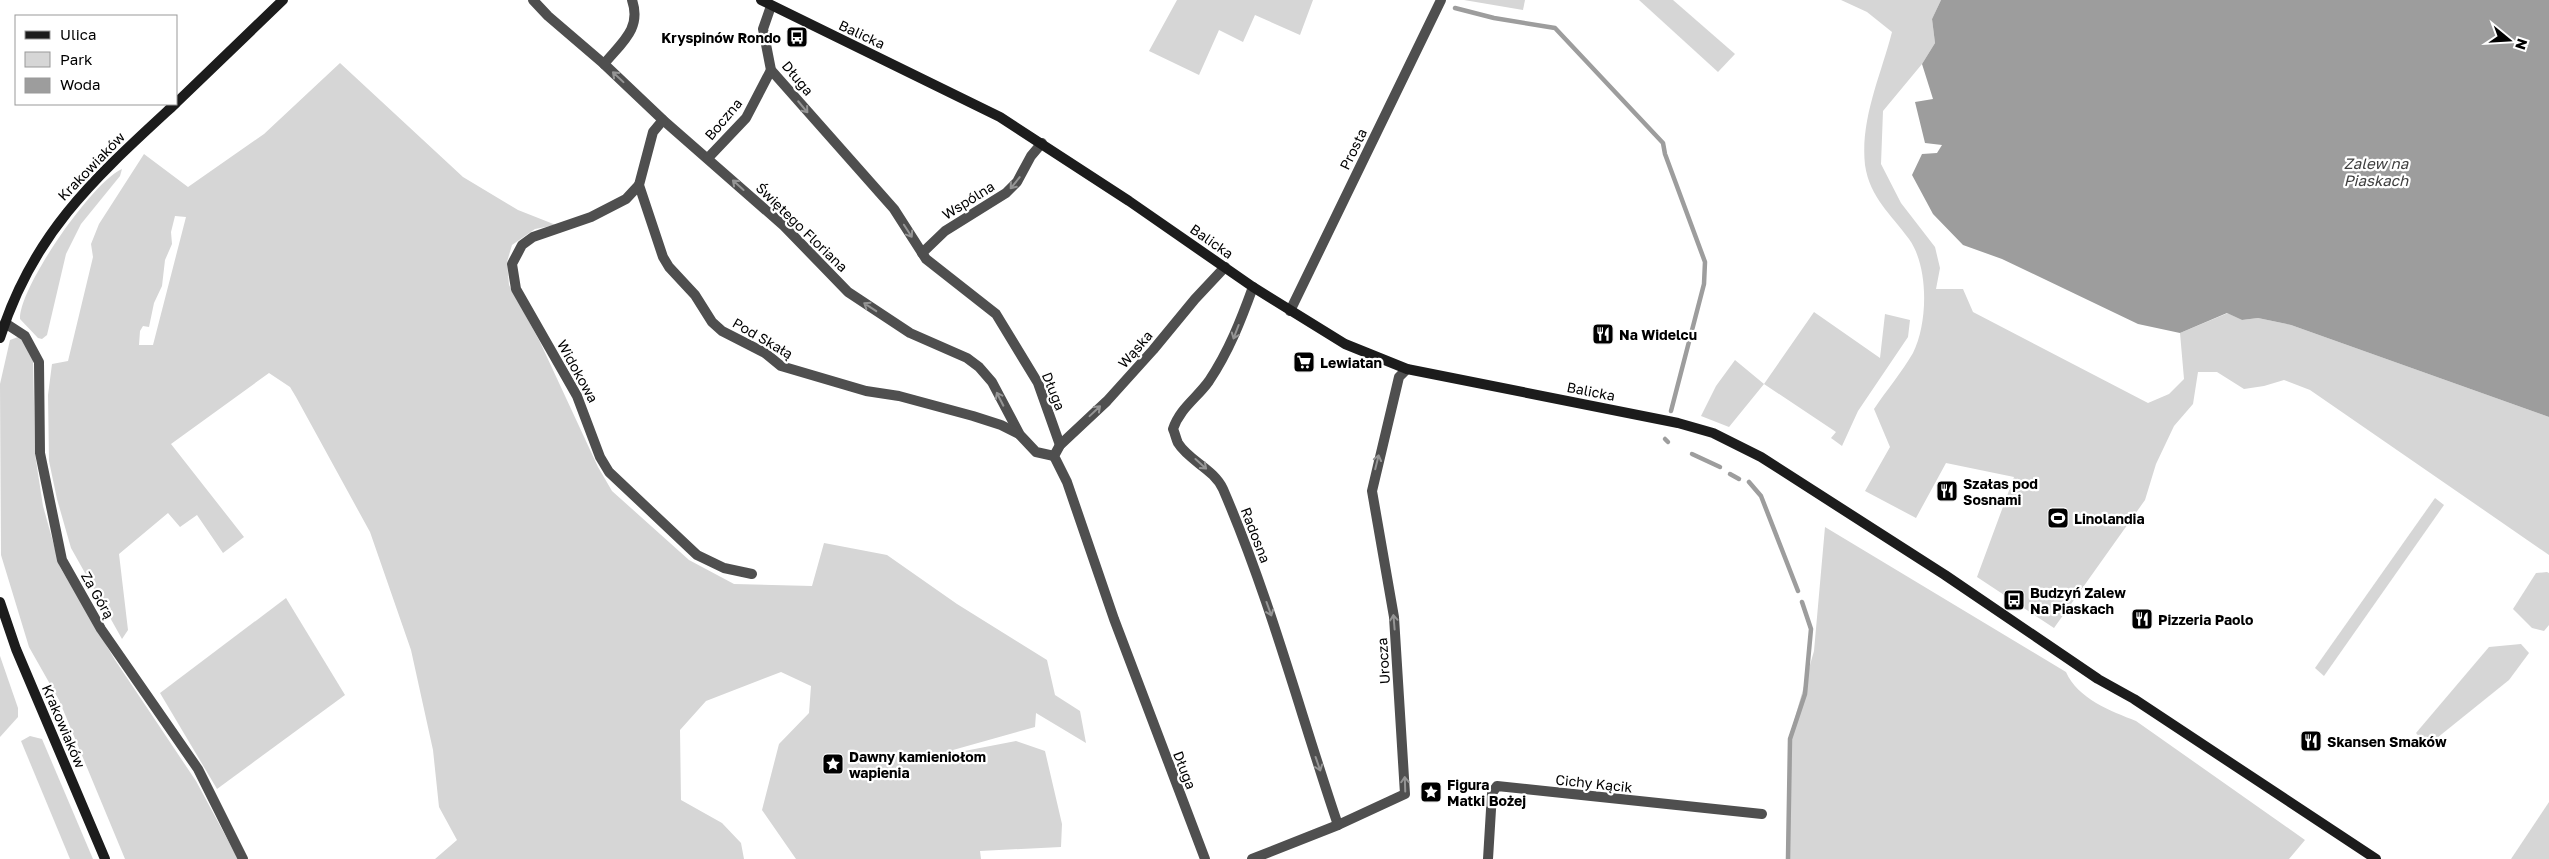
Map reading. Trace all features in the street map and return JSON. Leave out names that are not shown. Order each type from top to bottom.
[{"type":"main road","name":"Krakowiaków","points":[[178,101],[283,0]]},
{"type":"main road","name":"Balicka","points":[[761,0],[958,94],[1042,143],[1226,267],[1252,287],[1345,344],[1406,369],[1678,423],[1722,437],[1762,457],[1815,490],[2098,679],[2128,695],[2376,859]]},
{"type":"main road","name":"Krakowiaków","points":[[0,338],[18,290],[56,224],[88,186],[174,105]]},
{"type":"main road","name":"Krakowiaków","points":[[0,602],[16,649],[105,859]]},
{"type":"street","name":"Świętego Floriana","points":[[533,0],[548,16],[604,64],[663,120],[784,226],[848,292],[910,333],[961,355],[979,367],[992,382],[1020,435],[1036,452],[1054,456]]},
{"type":"street","points":[[604,64],[635,24],[636,12],[632,0]]},
{"type":"street","name":"Prosta","points":[[1290,310],[1441,0]]},
{"type":"street","name":"Długa","points":[[771,6],[763,29],[771,70],[894,209],[922,253],[952,282],[996,314],[1038,382],[1060,445]]},
{"type":"street","name":"Boczna","points":[[708,158],[746,118],[771,70]]},
{"type":"street","points":[[639,185],[653,132],[663,120]]},
{"type":"street","name":"Wspólna","points":[[922,253],[945,231],[1006,193],[1017,182],[1031,156],[1042,143]]},
{"type":"street","name":"Pod Skałą","points":[[639,185],[663,257],[669,267],[694,295],[712,322],[722,331],[765,353],[781,366],[866,391],[899,396],[973,416],[1001,425],[1020,435]]},
{"type":"street","name":"Widokowa","points":[[639,185],[626,199],[602,212],[522,244],[512,264],[516,289],[578,396],[600,457],[610,472],[697,555],[724,568],[752,574]]},
{"type":"street","name":"Wąska","points":[[1060,445],[1107,401],[1153,350],[1195,299],[1226,267]]},
{"type":"street","name":"Radosna","points":[[1252,287],[1234,339],[1209,382],[1178,415],[1173,429],[1179,444],[1220,482],[1230,504],[1282,647],[1300,710],[1338,825]]},
{"type":"street","name":"Za Górą","points":[[5,323],[25,336],[39,362],[40,453],[62,560],[101,629],[198,769],[243,859]]},
{"type":"street","name":"Urocza","points":[[1252,859],[1338,825],[1405,794],[1394,617],[1372,491],[1399,377],[1406,369]]},
{"type":"street","points":[[1054,456],[1060,445]]},
{"type":"street","name":"Długa","points":[[1054,456],[1067,482],[1114,619],[1205,859]]},
{"type":"street","name":"Cichy Kącik","points":[[1488,859],[1492,793],[1497,786],[1762,814]]},
{"type":"green space","points":[[1177,0],[1313,0],[1300,35],[1255,15],[1243,42],[1219,30],[1199,75],[1149,51]]},
{"type":"green space","points":[[1464,0],[1525,0],[1523,10]]},
{"type":"green space","points":[[1639,0],[1673,0],[1735,54],[1718,72]]},
{"type":"green space","points":[[1841,0],[1941,0],[1932,19],[1935,43],[1922,64],[1883,111],[1881,164],[1901,203],[1935,247],[1940,268],[1936,289],[1963,289],[1973,312],[2148,403],[2169,394],[2184,379],[2180,333],[2228,313],[2242,320],[2258,318],[2291,325],[2549,417],[2549,555],[2310,390],[2284,380],[2244,389],[2217,372],[2198,372],[2193,404],[2174,426],[2156,464],[2145,500],[2054,628],[1977,577],[2014,477],[1946,463],[1916,518],[1865,491],[1890,447],[1874,409],[1913,353],[1922,326],[1924,295],[1923,279],[1916,251],[1876,196],[1871,187],[1865,165],[1864,148],[1868,114],[1892,32],[1867,12]]},
{"type":"green space","points":[[340,63],[463,177],[518,210],[556,225],[535,229],[512,245],[507,262],[509,285],[540,342],[598,467],[612,491],[689,560],[734,584],[812,586],[824,543],[887,555],[957,604],[1047,660],[1055,695],[1080,711],[1086,743],[1036,713],[1035,727],[953,750],[954,753],[1016,741],[1045,751],[1062,824],[1061,847],[980,851],[981,859],[796,859],[762,810],[779,744],[809,713],[811,686],[781,672],[706,701],[680,730],[681,800],[722,823],[741,843],[744,859],[435,859],[457,840],[439,807],[433,750],[411,650],[370,532],[290,387],[269,373],[171,444],[244,537],[223,553],[197,515],[180,527],[168,513],[119,554],[128,630],[122,639],[71,548],[57,499],[49,461],[48,395],[52,364],[68,361],[93,257],[91,244],[99,224],[144,154],[188,187],[264,134]],"holes":[[[175,216],[186,217],[153,345],[139,345],[140,331],[143,326],[149,327],[154,303],[162,286],[165,260],[172,244],[171,232]]]},
{"type":"green space","points":[[122,169],[120,176],[81,224],[66,254],[47,335],[42,339],[38,338],[20,319],[23,304],[31,284],[44,261],[77,213],[109,178]]},
{"type":"green space","points":[[1814,312],[1880,358],[1885,314],[1910,320],[1908,337],[1858,411],[1842,446],[1831,438],[1836,432],[1764,384]]},
{"type":"green space","points":[[18,337],[24,340],[33,357],[35,454],[43,506],[60,567],[115,660],[196,781],[238,859],[125,859],[59,700],[29,647],[1,555],[0,384],[10,340]]},
{"type":"green space","points":[[1735,360],[1764,384],[1729,427],[1701,416],[1716,386]]},
{"type":"green space","points":[[2435,498],[2444,505],[2324,676],[2315,668]]},
{"type":"green space","points":[[1825,527],[2066,672],[2078,690],[2087,697],[2106,708],[2136,721],[2305,840],[2289,859],[1789,859],[1790,735],[1814,651]]},
{"type":"green space","points":[[2536,573],[2549,573],[2549,625],[2544,631],[2532,628],[2513,609]]},
{"type":"green space","points":[[286,598],[345,695],[217,789],[160,693]]},
{"type":"green space","points":[[2521,644],[2529,653],[2509,680],[2427,746],[2416,733],[2489,647]]},
{"type":"green space","points":[[0,656],[18,708],[18,717],[0,737]]},
{"type":"green space","points":[[30,736],[42,739],[93,859],[70,859],[21,741]]},
{"type":"green space","points":[[2549,802],[2549,859],[2511,859]]},
{"type":"water","name":"Zalew na Piaskach","points":[[1941,0],[2549,0],[2549,417],[2291,325],[2258,318],[2242,320],[2227,313],[2180,333],[2138,324],[2002,259],[1963,245],[1933,214],[1912,175],[1922,154],[1937,153],[1942,145],[1925,143],[1915,102],[1933,99],[1922,64],[1935,43],[1932,19]]},
{"type":"waterway","points":[[1455,8],[1494,18],[1555,28],[1663,143],[1665,154],[1705,262],[1704,284],[1671,411]]},
{"type":"waterway","points":[[1665,439],[1668,442]]},
{"type":"waterway","points":[[1692,454],[1720,467]]},
{"type":"waterway","points":[[1730,474],[1739,479]]},
{"type":"waterway","points":[[1749,482],[1761,496],[1798,591]]},
{"type":"waterway","points":[[1788,859],[1790,739],[1805,694],[1811,629],[1802,602]]},
{"type":"place","name":"Kryspinów Rondo","points":[[797,37]]},
{"type":"place","name":"Na Widelcu","points":[[1603,334]]},
{"type":"place","name":"Lewiatan","points":[[1304,362]]},
{"type":"place","name":"Szałas pod Sosnami","points":[[1947,491]]},
{"type":"place","name":"Linolandia","points":[[2058,518]]},
{"type":"place","name":"Budzyń Zalew Na Piaskach","points":[[2014,600]]},
{"type":"place","name":"Pizzeria Paolo","points":[[2142,619]]},
{"type":"place","name":"Skansen Smaków","points":[[2311,741]]},
{"type":"place","name":"Dawny kamieniołom wapienia","points":[[833,764]]},
{"type":"place","name":"Figura Matki Bożej","points":[[1431,792]]}]
